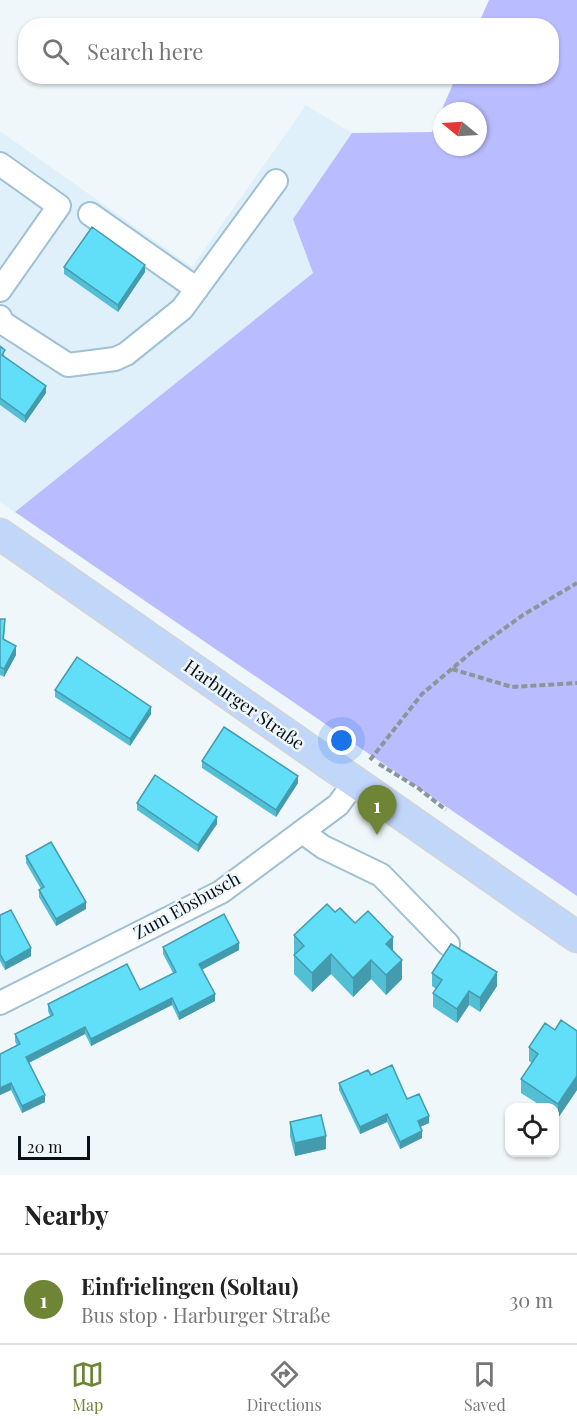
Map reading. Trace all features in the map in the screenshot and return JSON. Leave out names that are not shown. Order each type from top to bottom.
[{"type":"main road","name":"Harburger Straße","points":[[0,534],[363,771],[577,938]]},
{"type":"street","points":[[0,164],[59,206],[0,290]]},
{"type":"street","points":[[0,317],[3,323],[60,362],[68,365],[96,362],[126,354],[182,309],[276,181]]},
{"type":"street","points":[[90,214],[197,289]]},
{"type":"street","name":"Zum Ebsbusch","points":[[0,1003],[221,892],[304,833],[338,805],[363,771]]},
{"type":"street","points":[[304,833],[323,847],[381,875],[448,944]]},
{"type":"path","points":[[363,771],[422,694],[523,615],[577,583]]},
{"type":"path","points":[[452,669],[512,687],[577,683]]},
{"type":"shaded area","points":[[489,0],[577,0],[577,896],[15,512],[313,273],[293,219],[352,133],[432,132],[433,130],[433,156],[487,156],[487,102],[445,102],[453,84],[559,84],[559,18],[481,18]]},
{"type":"shaded area","points":[[306,105],[352,133],[293,219],[313,273],[15,512],[0,502],[0,131],[192,267]]},
{"type":"building","points":[[92,227],[145,265],[118,305],[64,267]]},
{"type":"building","points":[[0,346],[5,350],[2,355],[46,386],[25,416],[0,398]]},
{"type":"building","points":[[0,619],[5,619],[3,639],[16,646],[4,669],[0,667]]},
{"type":"building","points":[[77,657],[151,707],[130,739],[55,690]]},
{"type":"building","points":[[224,727],[298,776],[276,810],[202,761]]},
{"type":"building","points":[[155,775],[217,817],[198,845],[137,803]]},
{"type":"building","points":[[51,842],[86,902],[56,919],[39,890],[44,887],[26,856]]},
{"type":"building","points":[[327,904],[335,912],[340,908],[355,923],[368,911],[393,937],[386,944],[402,960],[386,975],[371,960],[353,978],[331,954],[312,973],[294,955],[304,946],[294,935]]},
{"type":"building","points":[[11,910],[31,948],[5,963],[0,954],[0,915]]},
{"type":"building","points":[[224,914],[239,943],[199,964],[215,994],[179,1013],[172,998],[91,1039],[85,1027],[26,1057],[45,1095],[22,1106],[11,1083],[0,1088],[0,1054],[20,1044],[15,1034],[53,1015],[48,1004],[127,964],[140,990],[176,972],[163,947]]},
{"type":"building","points":[[451,944],[497,972],[480,998],[469,991],[457,1009],[433,993],[442,980],[432,973]]},
{"type":"building","points":[[561,1020],[577,1031],[577,1076],[559,1103],[521,1079],[538,1054],[529,1047],[545,1023],[555,1030]]},
{"type":"building","points":[[392,1065],[407,1099],[419,1094],[429,1116],[418,1121],[422,1131],[400,1142],[387,1114],[360,1127],[339,1083],[368,1070],[371,1075]]},
{"type":"building","points":[[321,1115],[326,1136],[295,1143],[290,1122]]},
{"type":"place","name":"Einfrielingen (Soltau)","points":[[377,835]]}]
